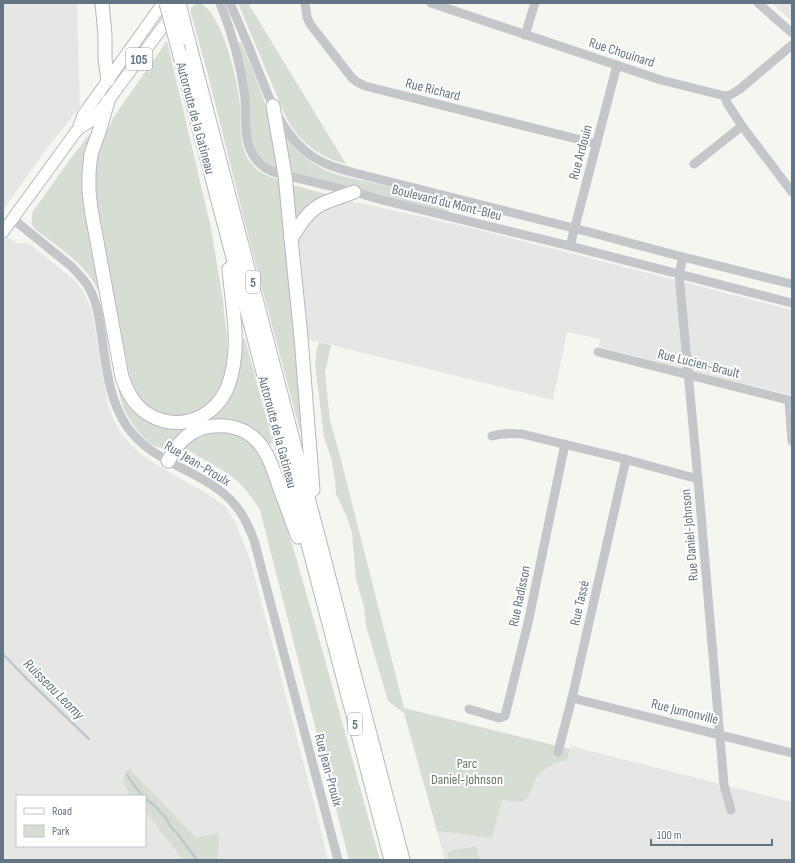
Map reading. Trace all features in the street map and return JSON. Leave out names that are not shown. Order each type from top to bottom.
[{"type":"highway","points":[[102,3],[105,35],[105,59],[108,80]]},
{"type":"highway","name":"Autoroute de la Gatineau","points":[[164,3],[225,229],[390,860]]},
{"type":"highway","name":"Autoroute de la Gatineau","points":[[180,3],[188,39],[242,240],[403,860]]},
{"type":"highway","points":[[108,101],[90,160],[89,179],[91,209],[124,383],[130,396],[138,407],[150,415],[162,420],[187,422],[206,414],[219,402],[229,382],[234,358],[235,333],[225,229]]},
{"type":"highway","points":[[273,106],[285,175],[304,366],[316,526]]},
{"type":"highway","points":[[291,239],[304,219],[316,207],[327,201],[354,192]]},
{"type":"highway","points":[[168,461],[184,438],[207,426],[230,426],[247,433],[256,439],[270,462],[322,601]]},
{"type":"main road","name":"105","points":[[3,232],[78,129],[83,114],[164,3]]},
{"type":"main road","name":"105","points":[[78,129],[91,121],[108,101],[180,3]]},
{"type":"street","name":"Boulevard du Mont-Bleu","points":[[219,3],[231,33],[239,66],[244,97],[247,136],[250,149],[254,157],[263,167],[272,172],[792,303]]},
{"type":"street","name":"Boulevard du Mont-Bleu","points":[[230,3],[273,106],[294,140],[309,154],[327,165],[792,284]]},
{"type":"street","name":"Rue Richard","points":[[305,3],[307,18],[310,24],[352,78],[357,82],[373,88],[597,144]]},
{"type":"street","name":"Rue Chouinard","points":[[431,3],[661,80],[724,96]]},
{"type":"street","points":[[525,35],[535,3]]},
{"type":"street","points":[[758,3],[792,33]]},
{"type":"street","points":[[792,45],[740,89],[730,95],[724,96],[742,126],[792,192]]},
{"type":"street","name":"Rue Ardouin","points":[[570,246],[617,65]]},
{"type":"street","points":[[694,164],[742,126]]},
{"type":"street","name":"Rue Jean-Proulx","points":[[13,219],[72,267],[86,283],[94,298],[98,310],[114,401],[129,430],[152,452],[214,486],[227,496],[239,509],[249,528],[260,561],[338,860]]},
{"type":"street","name":"Rue Daniel-Johnson","points":[[683,257],[679,274],[724,786],[731,810]]},
{"type":"street","points":[[734,288],[739,271]]},
{"type":"street","name":"Rue Lucien-Brault","points":[[598,352],[790,401]]},
{"type":"street","points":[[790,401],[792,441]]},
{"type":"street","points":[[492,436],[502,433],[522,434],[698,478]]},
{"type":"street","name":"Rue Radisson","points":[[469,709],[499,718],[505,716],[528,623],[566,444]]},
{"type":"street","name":"Rue Tassé","points":[[558,752],[572,698],[626,459]]},
{"type":"street","name":"Rue Jumonville","points":[[572,698],[792,753]]},
{"type":"shaded area","points":[[3,3],[77,3],[80,107],[48,147],[3,210]]},
{"type":"shaded area","points":[[772,3],[792,3],[792,21]]},
{"type":"shaded area","points":[[340,203],[361,203],[484,231],[792,310],[792,395],[677,368],[599,347],[600,339],[567,332],[553,400],[303,338],[297,252],[300,238],[310,221],[321,210]]},
{"type":"shaded area","points":[[3,235],[19,244],[27,242],[72,278],[82,289],[92,312],[108,405],[121,433],[142,455],[225,506],[235,521],[250,559],[328,860],[3,860]]},
{"type":"shaded area","points":[[571,746],[792,802],[792,860],[445,860],[437,831],[492,838],[502,799],[512,801],[532,786],[536,778],[546,768],[556,763],[567,761]]},
{"type":"green space","points":[[199,3],[207,8],[215,19],[222,32],[232,64],[239,94],[241,136],[245,153],[255,168],[264,174],[280,180],[305,430],[300,431],[190,10],[194,5]]},
{"type":"green space","points":[[238,3],[248,3],[346,164],[318,153],[303,141],[290,125]]},
{"type":"green space","points":[[167,41],[211,228],[223,301],[227,338],[227,362],[224,377],[218,393],[208,405],[195,413],[180,416],[165,415],[151,409],[140,399],[132,386],[95,184],[97,159],[103,137],[105,136],[113,118]]},
{"type":"green space","points":[[241,42],[267,110],[274,138],[279,170],[274,169],[262,161],[252,146],[237,43]]},
{"type":"green space","points":[[93,130],[89,146],[101,297],[90,277],[74,259],[36,230],[31,223],[33,211]]},
{"type":"green space","points":[[286,136],[303,156],[325,170],[347,177],[450,202],[448,212],[289,172],[282,137]]},
{"type":"green space","points":[[289,184],[330,195],[293,224]]},
{"type":"green space","points":[[239,339],[245,339],[273,443],[267,445],[239,424],[172,444],[167,447],[160,448],[147,441],[135,427],[123,407],[118,389],[121,389],[143,417],[210,417]]},
{"type":"green space","name":"Parc Daniel-Johnson","points":[[319,342],[331,345],[325,372],[330,421],[404,708],[570,749],[567,761],[555,763],[541,772],[526,800],[513,802],[502,800],[492,838],[437,831],[404,713],[388,701],[366,626],[364,607],[356,579],[352,533],[346,515],[336,494],[331,457],[324,437],[315,364]]},
{"type":"green space","points":[[215,432],[228,433],[240,437],[250,443],[259,453],[267,469],[299,568],[380,860],[349,860],[260,510],[249,494],[231,476],[183,447],[206,434]]},
{"type":"green space","points":[[129,768],[196,838],[218,833],[218,860],[183,860],[146,812],[146,795],[130,795],[126,789],[123,779]]},
{"type":"green space","points":[[476,846],[480,860],[449,860],[447,852]]},
{"type":"waterway","name":"Ruisseau Leamy","points":[[3,654],[89,739]]},
{"type":"waterway","name":"Ruisseau Leamy","points":[[127,775],[142,795]]},
{"type":"waterway","name":"Ruisseau Leamy","points":[[146,799],[166,818],[171,827],[197,860]]}]
